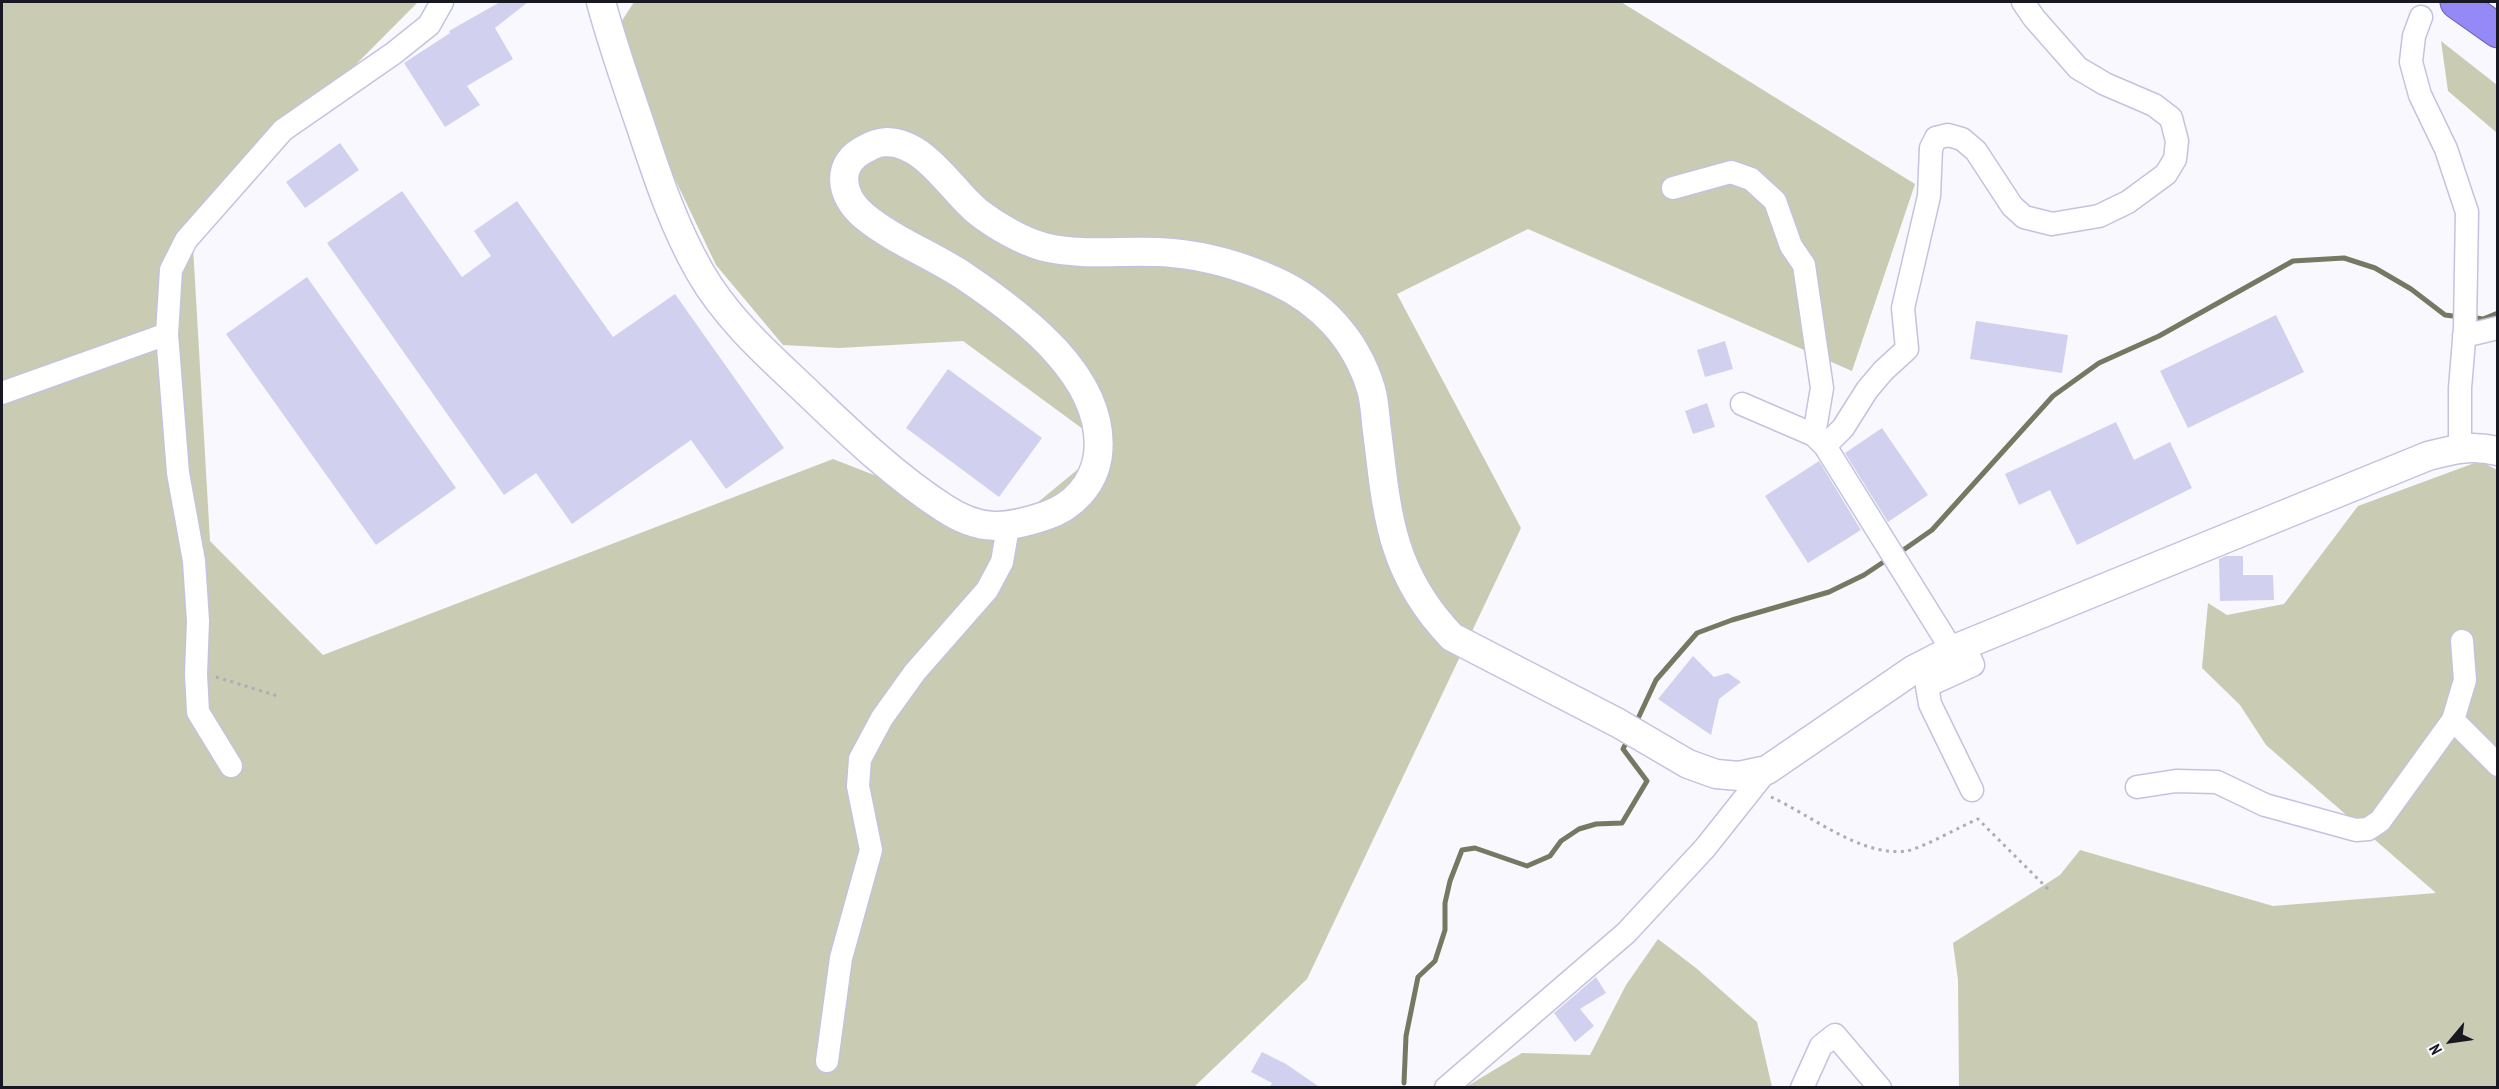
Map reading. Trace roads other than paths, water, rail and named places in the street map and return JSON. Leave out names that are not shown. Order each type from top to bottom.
[{"type":"highway","points":[[2457,2],[2498,31]]},
{"type":"street","points":[[231,766],[198,712],[196,674],[198,621],[194,561],[178,473],[167,334],[171,270],[186,240],[283,130],[394,53],[429,25],[442,2]]},
{"type":"street","points":[[601,2],[668,207],[702,275],[722,306],[754,342],[836,420],[918,490],[965,521],[1008,527],[1056,512],[1070,503],[1086,487],[1096,472],[1100,439],[1095,413],[1080,382],[1054,347],[964,276],[867,219],[850,202],[844,188],[844,168],[857,153],[883,142],[902,146],[922,156],[980,213],[1028,242],[1049,248],[1172,253],[1205,258],[1273,280],[1311,301],[1336,323],[1354,351],[1371,389],[1388,506],[1396,544],[1408,574],[1436,621],[1452,637],[1643,736],[1688,764],[1716,774],[1760,779]]},
{"type":"street","points":[[1819,440],[1843,428],[1867,390],[1883,371],[1907,349],[1903,308],[1927,207],[1932,167],[1931,148],[1936,138],[1948,135],[1962,139],[1976,151],[2012,206],[2024,217],[2052,224],[2100,216],[2113,210],[2166,174],[2175,159],[2177,141],[2171,118],[2154,105],[2105,84],[2078,68],[2023,2]]},
{"type":"street","points":[[2421,16],[2414,36],[2411,62],[2420,95],[2446,149],[2467,212],[2460,447]]},
{"type":"street","points":[[1673,188],[1731,172],[1751,178],[1775,201],[1791,246],[1804,265],[1822,388],[1819,440]]},
{"type":"street","points":[[2465,324],[2498,328]]},
{"type":"street","points":[[2,393],[167,334]]},
{"type":"street","points":[[1742,404],[1819,440],[1958,647],[1973,665],[1927,686],[1930,705],[1972,790]]},
{"type":"street","points":[[1446,1088],[1626,933],[1705,848],[1760,779],[1913,670],[1958,647],[2428,456],[2460,447],[2498,451]]},
{"type":"street","points":[[827,1061],[841,958],[871,850],[858,786],[860,759],[882,718],[915,672],[987,590],[1002,562],[1008,527]]},
{"type":"street","points":[[2137,787],[2176,781],[2217,782],[2265,805],[2356,830],[2368,829],[2380,821],[2453,720],[2465,680],[2462,641]]},
{"type":"street","points":[[2453,720],[2498,765]]},
{"type":"street","points":[[1802,1088],[1821,1046],[1835,1035],[1880,1088]]},
{"type":"waterway","points":[[1899,553],[1932,530],[2053,396],[2099,363],[2159,336],[2293,261],[2344,258],[2375,268],[2411,289],[2445,315],[2461,317]]},
{"type":"waterway","points":[[2470,317],[2483,319],[2498,313]]},
{"type":"waterway","points":[[1635,725],[1656,680],[1697,633],[1732,620],[1829,592],[1864,575],[1888,559]]},
{"type":"waterway","points":[[1404,1083],[1406,1036],[1418,977],[1435,961],[1445,930],[1445,903],[1450,881],[1462,850],[1475,848],[1527,866],[1550,856],[1561,841],[1579,829],[1596,824],[1622,823],[1647,781],[1623,749],[1628,739]]}]
